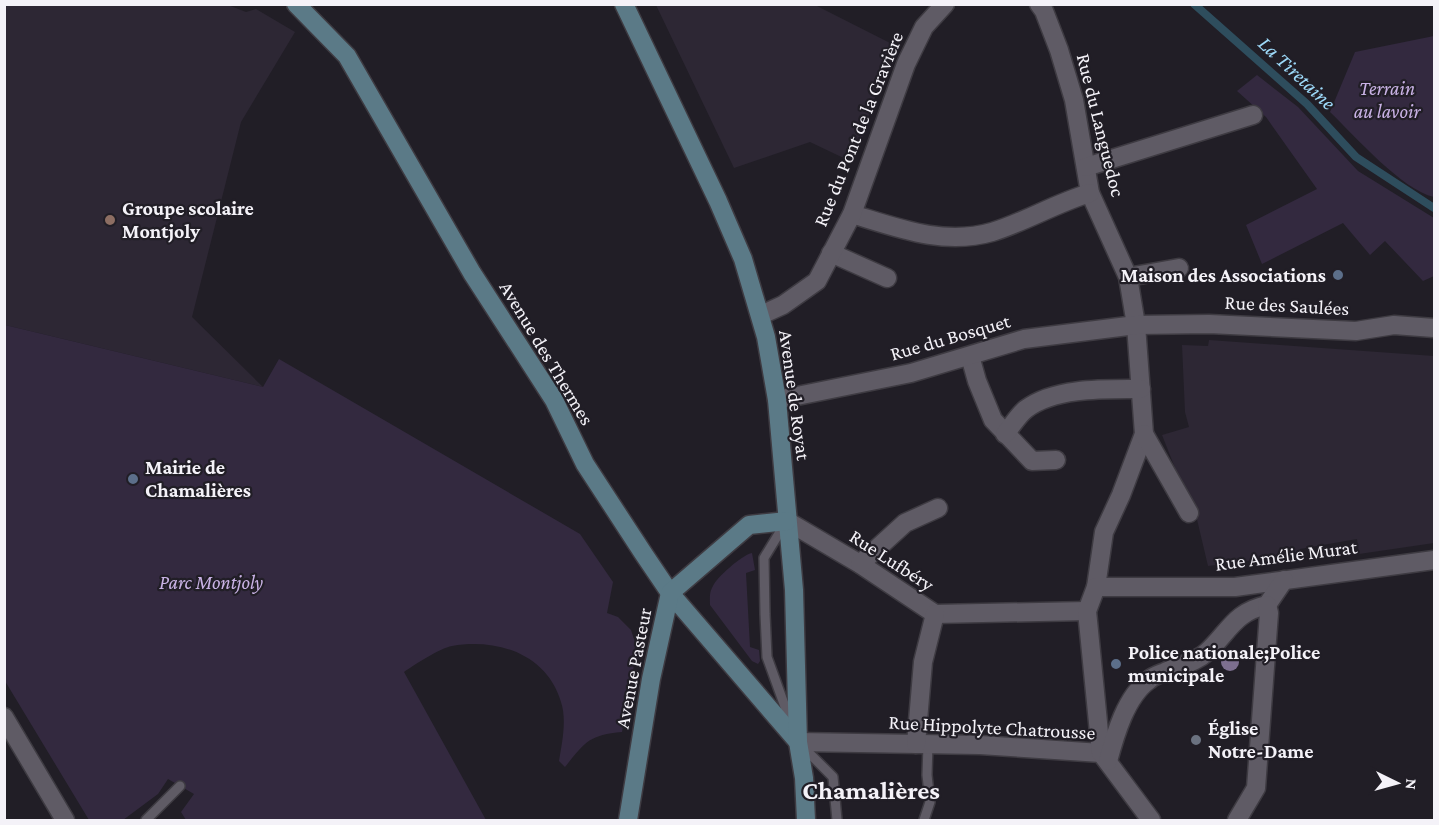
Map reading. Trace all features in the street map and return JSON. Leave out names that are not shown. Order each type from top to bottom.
[{"type":"street","name":"Avenue des Thermes","points":[[296,4],[347,56],[466,264],[554,400],[585,464],[670,593],[798,742]]},
{"type":"street","name":"Avenue de Royat","points":[[624,4],[718,201],[743,259],[766,337],[777,400],[794,590],[798,742],[804,778],[806,820]]},
{"type":"street","name":"Rue du Pont de la Gravière","points":[[761,315],[783,305],[817,281],[852,214],[906,64],[924,27],[945,4]]},
{"type":"street","name":"Rue du Languedoc","points":[[1039,4],[1059,50],[1074,100],[1090,193],[1128,277],[1136,325],[1144,434]]},
{"type":"street","points":[[1086,167],[1253,115]]},
{"type":"street","points":[[852,214],[921,234],[953,238],[992,232],[1070,199],[1090,193]]},
{"type":"street","points":[[831,253],[887,278]]},
{"type":"street","points":[[1128,277],[1179,268]]},
{"type":"street","name":"Rue des Saulées","points":[[1136,325],[1209,324],[1356,331],[1394,325],[1434,328]]},
{"type":"street","name":"Rue du Bosquet","points":[[777,400],[911,373],[1024,339],[1136,325]]},
{"type":"street","points":[[970,356],[977,381],[993,420],[1032,461],[1056,460]]},
{"type":"street","points":[[1005,434],[1026,409],[1052,395],[1105,389],[1141,389]]},
{"type":"street","points":[[1144,434],[1189,513]]},
{"type":"street","points":[[1105,757],[1087,611],[1096,587],[1104,532],[1144,434]]},
{"type":"street","points":[[860,564],[905,523],[938,508]]},
{"type":"street","name":"Avenue Pasteur","points":[[628,820],[651,679],[670,593],[749,525],[787,521]]},
{"type":"street","name":"Rue Lufbéry","points":[[787,521],[860,564],[935,614],[1087,611]]},
{"type":"street","name":"Rue Amélie Murat","points":[[1096,587],[1235,587],[1434,560]]},
{"type":"street","points":[[1105,757],[1116,729],[1133,698],[1148,680],[1195,661],[1208,651],[1237,620],[1254,608],[1267,605],[1284,580]]},
{"type":"street","points":[[1237,820],[1256,788],[1269,613],[1267,605]]},
{"type":"street","points":[[922,744],[923,662],[935,614]]},
{"type":"street","points":[[8,728],[65,820]]},
{"type":"street","name":"Rue Hippolyte Chatrousse","points":[[798,742],[980,745],[1105,757],[1151,820]]},
{"type":"lane","points":[[787,521],[764,558],[767,657],[798,742],[833,777],[837,820]]},
{"type":"lane","points":[[922,744],[930,802],[924,820]]},
{"type":"lane","points":[[146,820],[180,786]]},
{"type":"shaded area","name":"Groupe scolaire Montjoly","points":[[5,5],[228,5],[246,12],[256,9],[295,32],[241,122],[192,317],[263,387],[5,325]]},
{"type":"shaded area","points":[[656,5],[815,5],[894,45],[854,163],[810,142],[734,168]]},
{"type":"shaded area","points":[[1209,340],[1434,356],[1434,543],[1359,554],[1357,539],[1300,549],[1300,554],[1208,566],[1195,511],[1162,435],[1189,427],[1185,412],[1182,345],[1208,346]]},
{"type":"green space","name":"Terrain au lavoir","points":[[1434,36],[1434,197],[1421,192],[1394,173],[1365,148],[1330,112],[1355,52]]},
{"type":"green space","points":[[1257,75],[1298,107],[1358,171],[1434,218],[1434,276],[1423,281],[1385,241],[1370,255],[1343,223],[1262,264],[1246,225],[1317,189],[1266,117],[1237,91]]},
{"type":"green space","name":"Parc Montjoly","points":[[5,325],[263,387],[279,359],[580,534],[613,582],[607,613],[618,617],[631,630],[637,648],[622,732],[602,735],[589,741],[565,767],[559,761],[563,709],[554,685],[544,672],[532,661],[503,648],[469,644],[452,646],[434,653],[404,672],[486,820],[186,820],[181,812],[194,794],[168,779],[158,794],[123,820],[89,820],[5,681]]},
{"type":"green space","points":[[752,553],[755,570],[746,573],[750,647],[759,650],[758,664],[752,661],[710,605],[710,593],[715,582],[736,562]]},
{"type":"waterway","name":"La Tiretaine","points":[[1194,4],[1307,104],[1356,157],[1434,208]]},
{"type":"place","name":"Groupe scolaire Montjoly","points":[[110,220]]},
{"type":"place","name":"Maison des Associations","points":[[1338,275]]},
{"type":"place","name":"Mairie de Chamalières","points":[[133,479]]},
{"type":"place","name":"Police nationale;Police municipale","points":[[1116,664]]},
{"type":"place","name":"Église Notre-Dame","points":[[1196,740]]},
{"type":"district","name":"Chamalières","points":[[871,790]]}]
